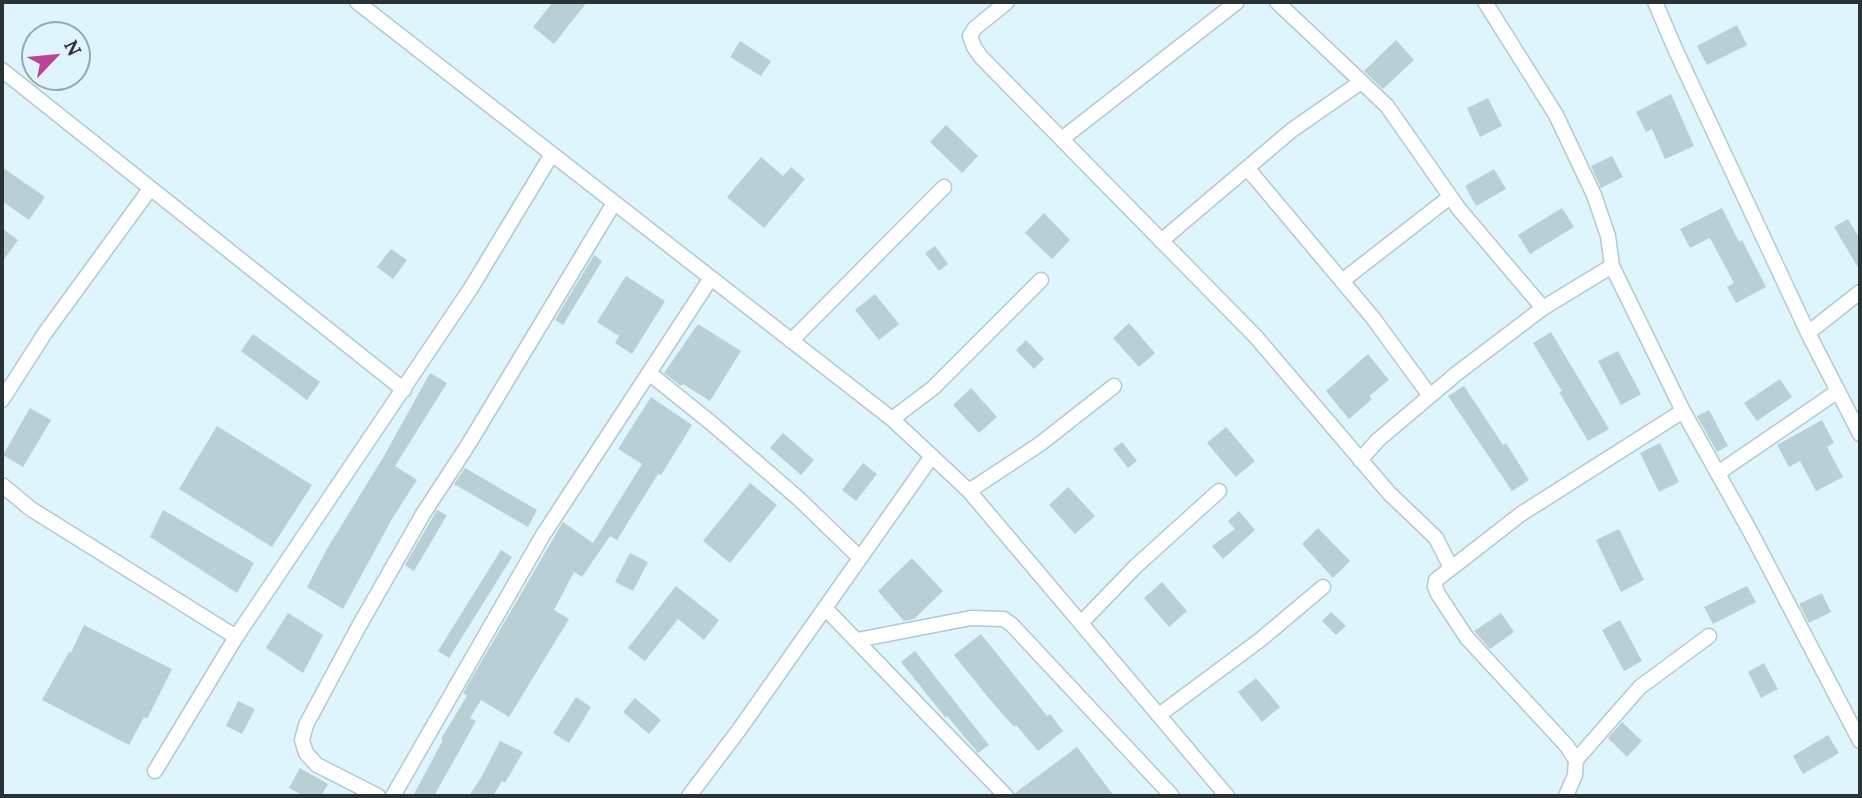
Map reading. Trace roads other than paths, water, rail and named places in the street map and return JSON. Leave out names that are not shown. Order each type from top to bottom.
[{"type":"street","points":[[358,2],[892,419],[969,491],[1227,796]]},
{"type":"street","points":[[1007,2],[975,28],[970,36],[981,57],[1256,337],[1389,493],[1436,538],[1451,568]]},
{"type":"street","points":[[1063,138],[1237,2]]},
{"type":"street","points":[[1277,2],[1387,106],[1450,197],[1543,308]]},
{"type":"street","points":[[1485,2],[1556,115],[1577,156],[1608,236],[1612,266],[1683,411],[1860,741]]},
{"type":"street","points":[[1655,2],[1675,51],[1808,333],[1860,434]]},
{"type":"street","points":[[2,70],[404,390]]},
{"type":"street","points":[[1161,241],[1292,130],[1361,82]]},
{"type":"street","points":[[155,771],[236,638],[471,288],[552,154]]},
{"type":"street","points":[[1248,169],[1373,318],[1430,396]]},
{"type":"street","points":[[791,341],[944,187]]},
{"type":"street","points":[[2,400],[45,333],[150,190]]},
{"type":"street","points":[[1342,281],[1450,197]]},
{"type":"street","points":[[378,796],[317,765],[306,753],[302,740],[306,725],[359,625],[417,525],[614,203]]},
{"type":"street","points":[[1360,460],[1377,440],[1456,374],[1543,308],[1612,266]]},
{"type":"street","points":[[393,796],[542,535],[711,278]]},
{"type":"street","points":[[892,419],[933,388],[1041,280]]},
{"type":"street","points":[[1808,333],[1860,292]]},
{"type":"street","points":[[649,373],[798,498],[860,558]]},
{"type":"street","points":[[969,491],[1040,444],[1114,387]]},
{"type":"street","points":[[1718,473],[1838,391]]},
{"type":"street","points":[[1576,760],[1566,745],[1467,638],[1438,594],[1436,580],[1521,514],[1683,411]]},
{"type":"street","points":[[689,796],[932,456]]},
{"type":"street","points":[[2,485],[31,509],[236,638]]},
{"type":"street","points":[[1081,623],[1136,566],[1219,491]]},
{"type":"street","points":[[1159,715],[1260,640],[1323,587]]},
{"type":"street","points":[[825,608],[1006,796]]},
{"type":"street","points":[[857,640],[971,618],[1004,619],[1172,796]]},
{"type":"street","points":[[1566,796],[1575,775],[1576,760],[1611,718],[1640,687],[1709,636]]}]
